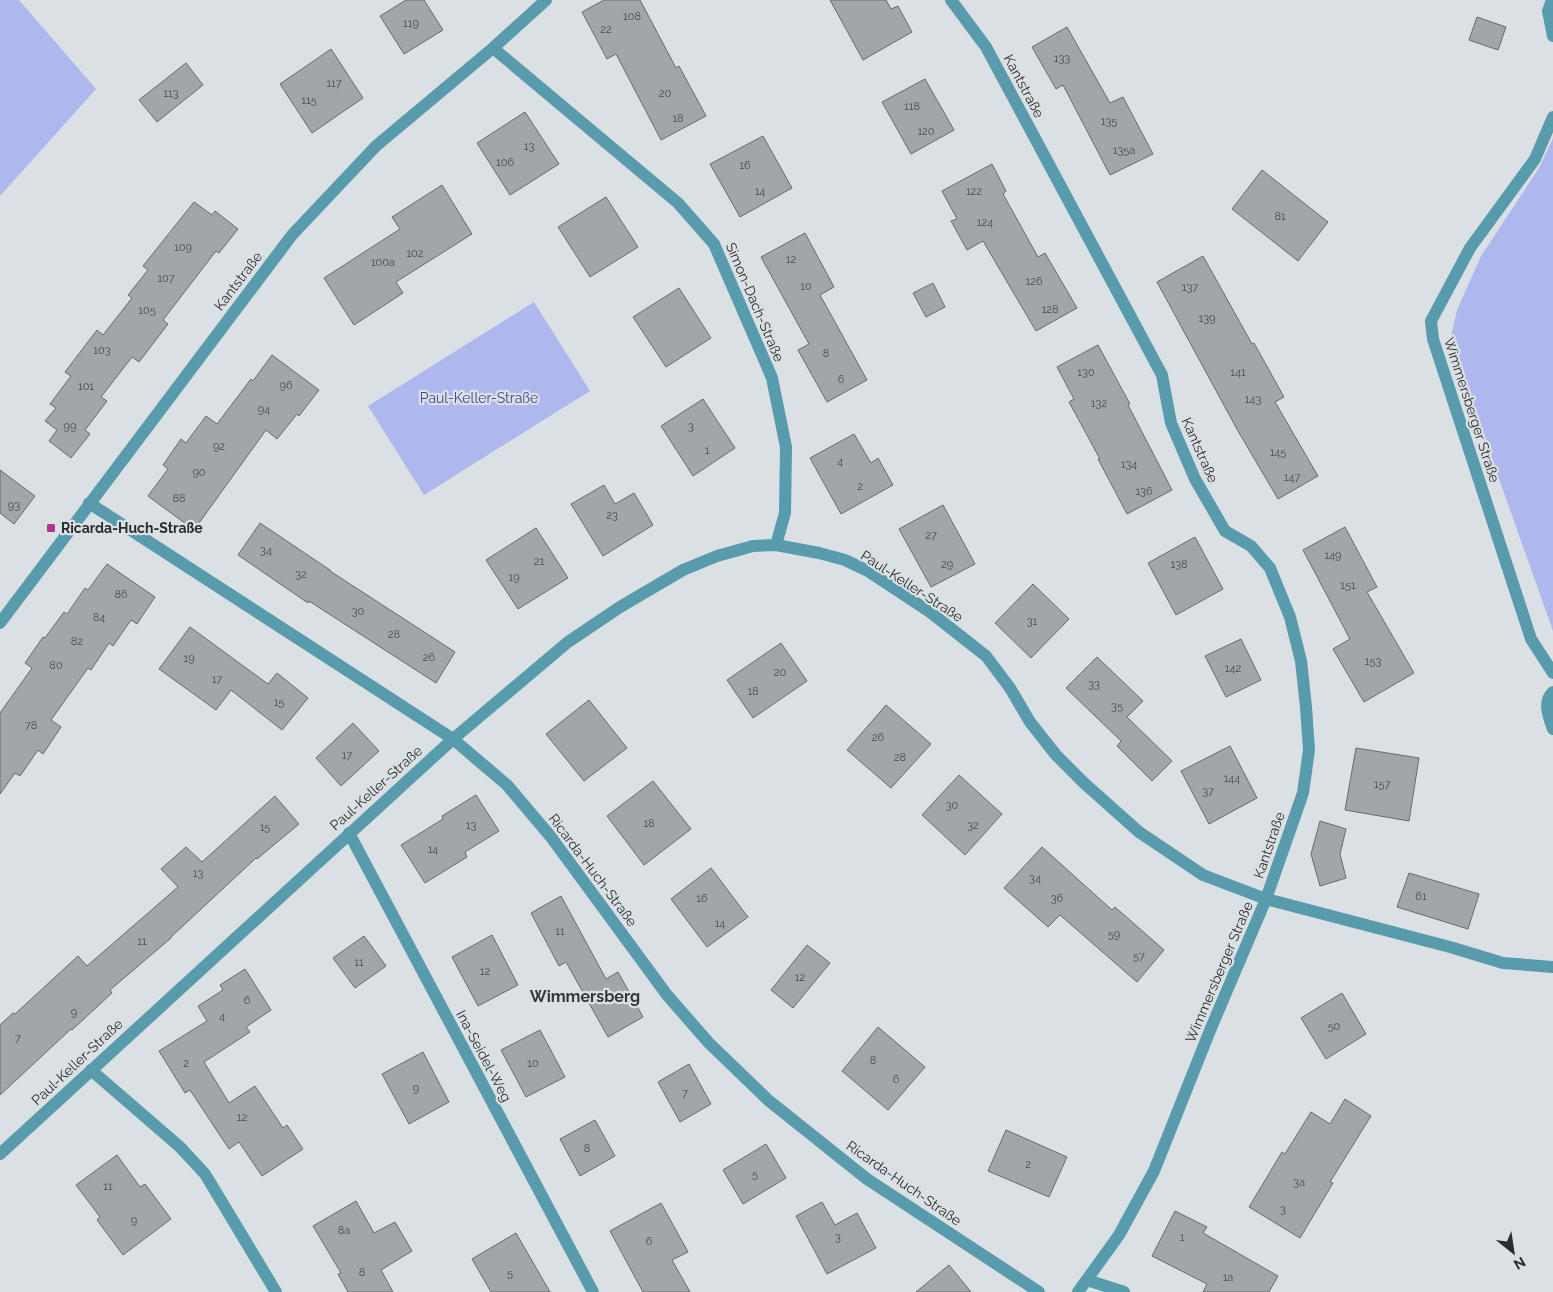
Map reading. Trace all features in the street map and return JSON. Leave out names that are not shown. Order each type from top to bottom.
[{"type":"street","name":"Kantstraße","points":[[0,623],[292,235],[376,146],[493,48],[546,0]]},
{"type":"street","name":"Kantstraße","points":[[951,0],[986,47],[1162,375],[1171,423],[1194,479],[1225,531],[1251,546],[1270,568],[1290,617],[1301,661],[1309,750],[1303,793],[1266,899]]},
{"type":"street","points":[[1552,0],[1548,11],[1553,36]]},
{"type":"street","name":"Simon-Dach-Straße","points":[[493,48],[678,203],[714,244],[772,378],[786,447],[785,513],[776,545]]},
{"type":"street","name":"Wimmersberger Straße","points":[[1553,118],[1535,159],[1470,248],[1431,321],[1433,339],[1531,639],[1553,673]]},
{"type":"street","name":"Ricarda-Huch-Straße","points":[[89,503],[452,739],[507,785],[551,837],[667,995],[709,1044],[768,1100],[867,1179],[1039,1292]]},
{"type":"street","name":"Paul-Keller-Straße","points":[[0,1154],[452,739],[568,642],[620,607],[683,570],[717,556],[754,546],[776,545],[844,560],[868,571],[930,612],[986,656],[1010,688],[1030,722],[1056,755],[1139,832],[1203,875],[1266,899]]},
{"type":"street","points":[[1553,692],[1550,695],[1547,709],[1553,729]]},
{"type":"street","name":"Ina-Seidel-Weg","points":[[349,833],[593,1292]]},
{"type":"street","name":"Wimmersberger Straße","points":[[1078,1292],[1119,1235],[1154,1171],[1211,1028],[1266,899],[1503,963],[1553,966]]},
{"type":"street","points":[[92,1070],[180,1147],[205,1174],[276,1292]]},
{"type":"street","points":[[1087,1280],[1124,1292]]},
{"type":"green space","points":[[0,0],[19,0],[96,89],[0,196]]},
{"type":"green space","points":[[1553,138],[1553,631],[1450,341],[1457,310],[1481,256],[1539,168]]},
{"type":"green space","name":"Paul-Keller-Straße","points":[[534,302],[590,391],[424,495],[368,406]]},
{"type":"building","points":[[406,0],[424,0],[443,30],[404,54],[380,16]]},
{"type":"building","points":[[604,0],[640,0],[676,68],[679,66],[706,116],[661,140],[616,54],[607,59],[582,12]]},
{"type":"building","points":[[830,0],[886,0],[891,9],[898,6],[912,32],[863,60]]},
{"type":"building","points":[[1477,17],[1506,27],[1498,50],[1469,40]]},
{"type":"building","points":[[1067,27],[1110,103],[1123,97],[1153,154],[1110,175],[1063,85],[1056,89],[1032,47]]},
{"type":"building","points":[[331,49],[363,98],[312,133],[280,84]]},
{"type":"building","points":[[186,63],[203,85],[157,122],[139,100]]},
{"type":"building","points":[[925,79],[954,130],[911,154],[882,102]]},
{"type":"building","points":[[525,112],[559,164],[510,195],[477,143]]},
{"type":"building","points":[[763,136],[792,188],[740,217],[710,164]]},
{"type":"building","points":[[992,164],[1006,191],[1003,194],[1038,257],[1045,253],[1077,308],[1036,331],[983,241],[967,250],[951,221],[957,219],[942,191]]},
{"type":"building","points":[[1262,170],[1328,222],[1298,261],[1232,209]]},
{"type":"building","points":[[442,185],[472,234],[396,282],[403,293],[354,325],[324,278],[400,229],[392,217]]},
{"type":"building","points":[[606,197],[638,247],[590,277],[558,227]]},
{"type":"building","points":[[194,202],[212,215],[215,211],[238,229],[219,253],[216,251],[163,320],[168,324],[139,362],[132,357],[101,397],[107,401],[85,430],[90,434],[71,458],[49,441],[57,430],[45,421],[56,408],[50,404],[71,376],[65,372],[97,330],[103,335],[132,298],[128,295],[148,270],[143,266]]},
{"type":"building","points":[[805,233],[834,287],[820,295],[867,380],[827,402],[798,350],[809,344],[761,257]]},
{"type":"building","points":[[1203,256],[1284,397],[1275,402],[1318,476],[1278,499],[1238,431],[1157,282]]},
{"type":"building","points":[[933,283],[945,307],[926,317],[913,293]]},
{"type":"building","points":[[679,288],[711,338],[666,367],[633,317]]},
{"type":"building","points":[[1098,345],[1130,404],[1128,405],[1172,490],[1127,514],[1069,402],[1074,399],[1057,367]]},
{"type":"building","points":[[272,355],[319,390],[299,416],[297,414],[277,439],[266,430],[194,530],[148,496],[168,469],[163,465],[181,439],[186,443],[206,416],[217,424]]},
{"type":"building","points":[[703,399],[735,448],[693,476],[661,426]]},
{"type":"building","points":[[854,434],[871,463],[878,458],[893,485],[841,514],[810,458]]},
{"type":"building","points":[[0,470],[35,496],[14,524],[0,513]]},
{"type":"building","points":[[604,485],[615,504],[634,493],[653,525],[603,556],[571,504]]},
{"type":"building","points":[[943,505],[975,564],[931,587],[899,529]]},
{"type":"building","points":[[260,523],[455,652],[436,683],[309,601],[308,603],[238,555]]},
{"type":"building","points":[[1345,527],[1377,587],[1367,592],[1414,673],[1364,702],[1333,649],[1350,639],[1303,550]]},
{"type":"building","points":[[536,528],[568,578],[518,609],[486,560]]},
{"type":"building","points":[[1195,537],[1223,589],[1176,615],[1148,563]]},
{"type":"building","points":[[107,564],[155,597],[137,624],[131,620],[113,646],[109,643],[91,670],[88,668],[51,720],[61,727],[43,754],[38,750],[20,776],[15,773],[0,794],[0,713],[32,668],[25,663],[43,637],[45,638],[64,612],[67,614],[85,588],[88,590]]},
{"type":"building","points":[[1033,584],[1069,619],[1031,658],[995,623]]},
{"type":"building","points":[[190,627],[268,684],[277,673],[308,698],[282,730],[231,690],[216,710],[159,669]]},
{"type":"building","points":[[1241,639],[1261,680],[1226,697],[1205,656]]},
{"type":"building","points":[[781,643],[807,681],[753,718],[727,680]]},
{"type":"building","points":[[1097,657],[1143,701],[1127,717],[1172,761],[1152,781],[1117,746],[1121,741],[1066,688]]},
{"type":"building","points":[[589,700],[627,748],[584,781],[546,734]]},
{"type":"building","points":[[886,705],[931,744],[891,788],[847,750]]},
{"type":"building","points":[[353,723],[379,751],[341,786],[316,758]]},
{"type":"building","points":[[1230,746],[1257,798],[1209,824],[1181,771]]},
{"type":"building","points":[[1356,748],[1419,758],[1409,821],[1345,810]]},
{"type":"building","points":[[959,775],[1002,814],[965,855],[922,815]]},
{"type":"building","points":[[653,781],[691,829],[644,865],[607,816]]},
{"type":"building","points":[[476,795],[499,831],[465,852],[467,857],[425,883],[401,845],[443,819],[442,816]]},
{"type":"building","points":[[275,796],[299,824],[256,858],[171,938],[110,990],[112,993],[0,1095],[0,1025],[13,1013],[15,1014],[78,956],[87,966],[178,887],[161,869],[186,847],[202,862]]},
{"type":"building","points":[[1320,821],[1346,829],[1340,854],[1346,878],[1320,886],[1311,854]]},
{"type":"building","points":[[1042,847],[1112,910],[1115,907],[1164,950],[1137,982],[1060,915],[1048,927],[1004,888]]},
{"type":"building","points":[[711,868],[748,917],[707,947],[671,899]]},
{"type":"building","points":[[1409,873],[1479,894],[1468,929],[1397,907]]},
{"type":"building","points":[[561,896],[606,979],[618,972],[643,1017],[608,1037],[566,962],[559,966],[531,913]]},
{"type":"building","points":[[492,935],[518,985],[478,1006],[452,957]]},
{"type":"building","points":[[364,936],[386,966],[355,988],[333,958]]},
{"type":"building","points":[[807,945],[830,963],[793,1008],[771,990]]},
{"type":"building","points":[[245,969],[271,1010],[246,1027],[250,1032],[204,1062],[229,1103],[255,1086],[283,1128],[287,1125],[303,1149],[262,1176],[239,1142],[229,1149],[190,1090],[185,1093],[159,1051],[207,1021],[198,1006],[223,990],[220,985]]},
{"type":"building","points":[[1342,993],[1366,1034],[1326,1059],[1301,1018]]},
{"type":"building","points":[[878,1027],[925,1067],[888,1110],[842,1071]]},
{"type":"building","points":[[540,1030],[565,1077],[526,1097],[501,1050]]},
{"type":"building","points":[[423,1052],[449,1102],[409,1124],[382,1074]]},
{"type":"building","points":[[689,1064],[711,1104],[680,1122],[658,1082]]},
{"type":"building","points":[[1345,1099],[1371,1116],[1330,1182],[1333,1183],[1300,1238],[1249,1207],[1282,1152],[1285,1154],[1311,1112],[1330,1124]]},
{"type":"building","points":[[595,1120],[615,1156],[580,1176],[560,1139]]},
{"type":"building","points":[[1006,1130],[1067,1157],[1049,1197],[988,1171]]},
{"type":"building","points":[[766,1144],[786,1178],[743,1204],[723,1170]]},
{"type":"building","points":[[117,1155],[140,1187],[145,1184],[171,1219],[123,1255],[97,1220],[100,1217],[76,1185]]},
{"type":"building","points":[[356,1201],[374,1233],[395,1222],[412,1251],[381,1270],[393,1292],[348,1292],[338,1274],[341,1273],[313,1226]]},
{"type":"building","points":[[822,1202],[835,1225],[857,1213],[876,1248],[827,1274],[796,1216]]},
{"type":"building","points":[[661,1203],[688,1252],[672,1260],[690,1292],[643,1292],[610,1231]]},
{"type":"building","points":[[1175,1211],[1207,1227],[1203,1233],[1278,1276],[1269,1292],[1203,1292],[1207,1284],[1152,1256]]},
{"type":"building","points":[[516,1233],[550,1292],[491,1292],[472,1259]]},
{"type":"building","points":[[949,1265],[971,1292],[916,1292]]},
{"type":"place","name":"Ricarda-Huch-Straße","points":[[51,528]]},
{"type":"district","name":"Wimmersberg","points":[[585,996]]}]
